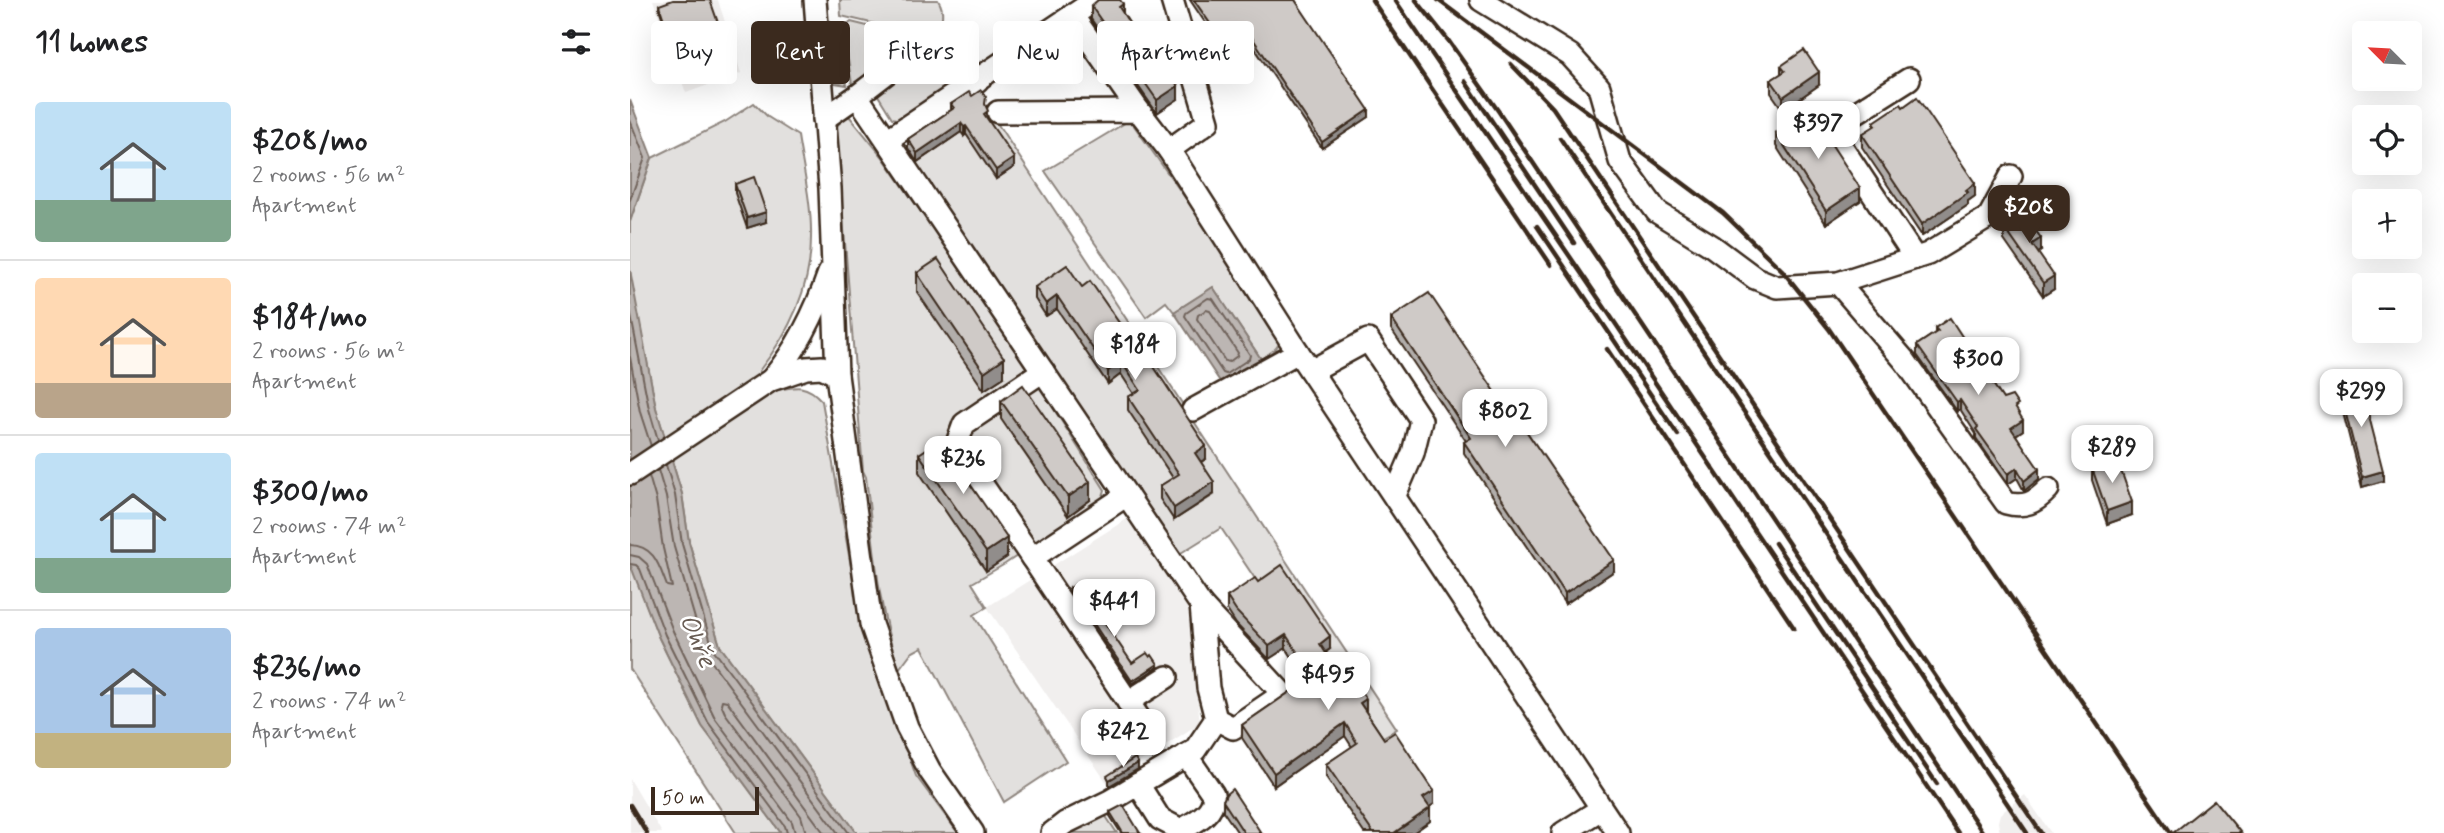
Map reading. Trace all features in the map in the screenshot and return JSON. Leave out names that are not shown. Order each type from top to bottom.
[{"type":"street","points":[[815,0],[830,188],[837,375],[871,624],[907,727],[930,771],[973,833]]},
{"type":"street","points":[[1169,150],[1208,122],[1172,0]]},
{"type":"street","points":[[1481,0],[1570,55],[1599,87],[1620,161],[1657,212],[1712,246],[1755,278],[1777,287],[1838,283],[1928,254],[1989,217],[2011,176]]},
{"type":"street","points":[[979,80],[1080,10],[1139,111],[1169,150],[1298,352],[1618,833]]},
{"type":"street","points":[[1909,79],[1830,129],[1915,258]]},
{"type":"street","points":[[824,119],[873,84]]},
{"type":"street","points":[[887,140],[972,84]]},
{"type":"street","points":[[857,96],[1201,605],[1283,694],[1233,728],[1216,719]]},
{"type":"street","points":[[998,112],[1139,111]]},
{"type":"street","points":[[769,381],[791,355],[820,297],[832,264]]},
{"type":"street","points":[[1838,283],[1905,361],[2006,503],[2021,507],[2033,502],[2048,489]]},
{"type":"street","points":[[1311,371],[1368,340],[1421,420],[1413,453],[1395,495]]},
{"type":"street","points":[[1193,410],[1298,352]]},
{"type":"street","points":[[630,474],[769,381],[806,368],[822,367],[837,375]]},
{"type":"street","points":[[1043,371],[964,424],[956,446],[1145,727]]},
{"type":"street","points":[[1032,558],[1127,495]]},
{"type":"street","points":[[1052,833],[1065,823],[1110,801],[1201,743],[1216,719],[1208,688],[1201,605]]},
{"type":"street","points":[[1128,702],[1167,677]]},
{"type":"street","points":[[1138,784],[1160,819],[1182,831],[1210,809],[1214,800],[1213,794],[1186,755]]},
{"type":"street","points":[[1563,833],[1601,809]]},
{"type":"shaded area","points":[[653,0],[718,0],[725,21],[660,21]]},
{"type":"shaded area","points":[[840,0],[938,0],[942,8],[941,21],[864,21],[841,16]]},
{"type":"shaded area","points":[[850,23],[864,25],[864,76],[852,84],[850,72]]},
{"type":"shaded area","points":[[683,84],[711,84],[686,93]]},
{"type":"shaded area","points":[[887,84],[951,84],[900,120],[892,118],[876,92]]},
{"type":"shaded area","points":[[754,103],[768,117],[798,136],[811,225],[807,274],[796,309],[780,341],[759,371],[774,391],[800,387],[811,391],[822,401],[860,618],[916,776],[958,833],[857,833],[720,646],[689,542],[682,494],[656,408],[632,286],[630,222],[652,158],[725,122]]},
{"type":"shaded area","points":[[843,117],[850,117],[882,156],[921,212],[927,212],[1025,357],[1026,365],[1105,490],[1102,499],[972,583],[987,607],[974,615],[1066,761],[1004,802],[922,647],[911,653],[899,669],[886,622],[863,471],[836,128]]},
{"type":"shaded area","points":[[993,117],[1397,729],[1376,741],[1320,656],[1330,649],[1260,586],[1221,528],[1176,556],[913,165],[961,132],[964,136],[966,134],[997,178],[1014,167],[984,123]],"holes":[[[1058,308],[1205,458],[1195,465],[1214,495],[1174,520],[1174,479],[1129,410],[1140,402],[1121,374],[1107,383]]]},
{"type":"shaded area","points":[[1130,120],[1282,334],[1278,346],[1261,359],[1213,287],[1174,312],[1166,302],[1146,317],[1045,171]]},
{"type":"shaded area","points":[[1130,517],[1187,604],[1200,723],[1107,783],[987,607]]},
{"type":"shaded area","points":[[630,562],[659,638],[702,726],[781,833],[736,833],[630,669]]},
{"type":"shaded area","points":[[630,779],[662,833],[630,833]]},
{"type":"shaded area","points":[[2025,795],[2051,833],[2000,833],[2000,814]]},
{"type":"shaded area","points":[[1103,812],[1117,833],[1057,833]]},
{"type":"water","points":[[630,100],[652,158],[630,221]]},
{"type":"water","name":"Ohře","points":[[630,270],[656,408],[682,494],[689,542],[720,646],[857,833],[781,833],[702,726],[659,638],[630,564]]},
{"type":"water","points":[[1213,287],[1261,359],[1223,386],[1174,312]]},
{"type":"building","points":[[673,0],[710,0],[717,21],[664,21],[659,5]]},
{"type":"building","points":[[1098,0],[1120,0],[1123,4],[1119,7],[1128,21],[1102,21],[1091,6]]},
{"type":"building","points":[[1194,0],[1295,0],[1369,110],[1322,142],[1254,40],[1254,21],[1208,21]]},
{"type":"building","points":[[1804,50],[1819,72],[1783,97],[1771,80],[1785,71],[1781,66]]},
{"type":"building","points":[[1146,84],[1177,84],[1178,86],[1157,100]]},
{"type":"building","points":[[981,90],[986,97],[988,111],[984,114],[1014,158],[996,170],[966,126],[961,123],[917,153],[908,139],[954,108],[951,104],[969,92],[972,96]]},
{"type":"building","points":[[1917,97],[1975,183],[1966,190],[1968,192],[1922,224],[1862,134],[1876,125],[1874,122]]},
{"type":"building","points":[[1809,110],[1860,188],[1826,211],[1776,133]]},
{"type":"building","points":[[754,177],[766,212],[747,218],[735,184]]},
{"type":"building","points":[[2023,213],[2041,238],[2032,244],[2054,276],[2043,283],[2004,227]]},
{"type":"building","points":[[938,259],[1004,358],[984,372],[917,273]]},
{"type":"building","points":[[1067,265],[1082,287],[1090,281],[1138,350],[1141,347],[1206,446],[1195,453],[1214,482],[1174,508],[1160,486],[1179,474],[1128,397],[1140,390],[1121,361],[1108,371],[1057,296],[1046,304],[1035,287]]},
{"type":"building","points":[[1429,293],[1614,560],[1565,593],[1464,442],[1471,438],[1391,318]]},
{"type":"building","points":[[1950,318],[2003,399],[2012,396],[2018,405],[2015,407],[2023,420],[2011,428],[2039,469],[2024,481],[2017,468],[2008,474],[1976,429],[1978,427],[1960,400],[1957,402],[1917,345],[1938,331],[1935,328]]},
{"type":"building","points":[[2360,381],[2383,471],[2362,477],[2339,387]]},
{"type":"building","points":[[1023,385],[1090,482],[1068,497],[1001,401]]},
{"type":"building","points":[[940,440],[1007,538],[986,552],[919,454]]},
{"type":"building","points":[[2117,459],[2132,502],[2107,511],[2092,468]]},
{"type":"building","points":[[1282,565],[1330,636],[1320,644],[1337,670],[1343,666],[1366,699],[1360,703],[1384,739],[1395,732],[1434,791],[1423,798],[1430,808],[1394,833],[1373,833],[1326,764],[1357,743],[1345,723],[1274,773],[1242,725],[1313,676],[1286,635],[1269,646],[1236,611],[1227,597],[1255,578],[1258,582]]},
{"type":"building","points":[[1078,583],[1132,663],[1147,653],[1150,657],[1152,655],[1158,664],[1132,681],[1070,588]]},
{"type":"building","points":[[1135,758],[1138,763],[1109,780],[1107,776]]},
{"type":"building","points":[[1232,789],[1261,833],[1244,833],[1223,801]]},
{"type":"building","points":[[2214,800],[2241,833],[2173,833]]},
{"type":"building","points":[[1123,805],[1140,833],[1123,833],[1110,812]]},
{"type":"railway","points":[[1372,0],[1551,265]]},
{"type":"railway","points":[[1395,0],[1958,833]]},
{"type":"railway","points":[[1416,0],[1499,112],[1983,833]]},
{"type":"railway","points":[[1438,0],[1723,213],[1782,270],[1829,329],[2171,833]]},
{"type":"railway","points":[[1511,64],[1553,108],[2041,833]]},
{"type":"railway","points":[[1465,81],[1574,243]]},
{"type":"railway","points":[[1560,138],[2027,833]]},
{"type":"railway","points":[[1537,226],[1678,435]]},
{"type":"railway","points":[[1607,349],[1794,628]]},
{"type":"railway","points":[[1775,543],[1937,784]]},
{"type":"railway","points":[[630,805],[647,833]]}]
